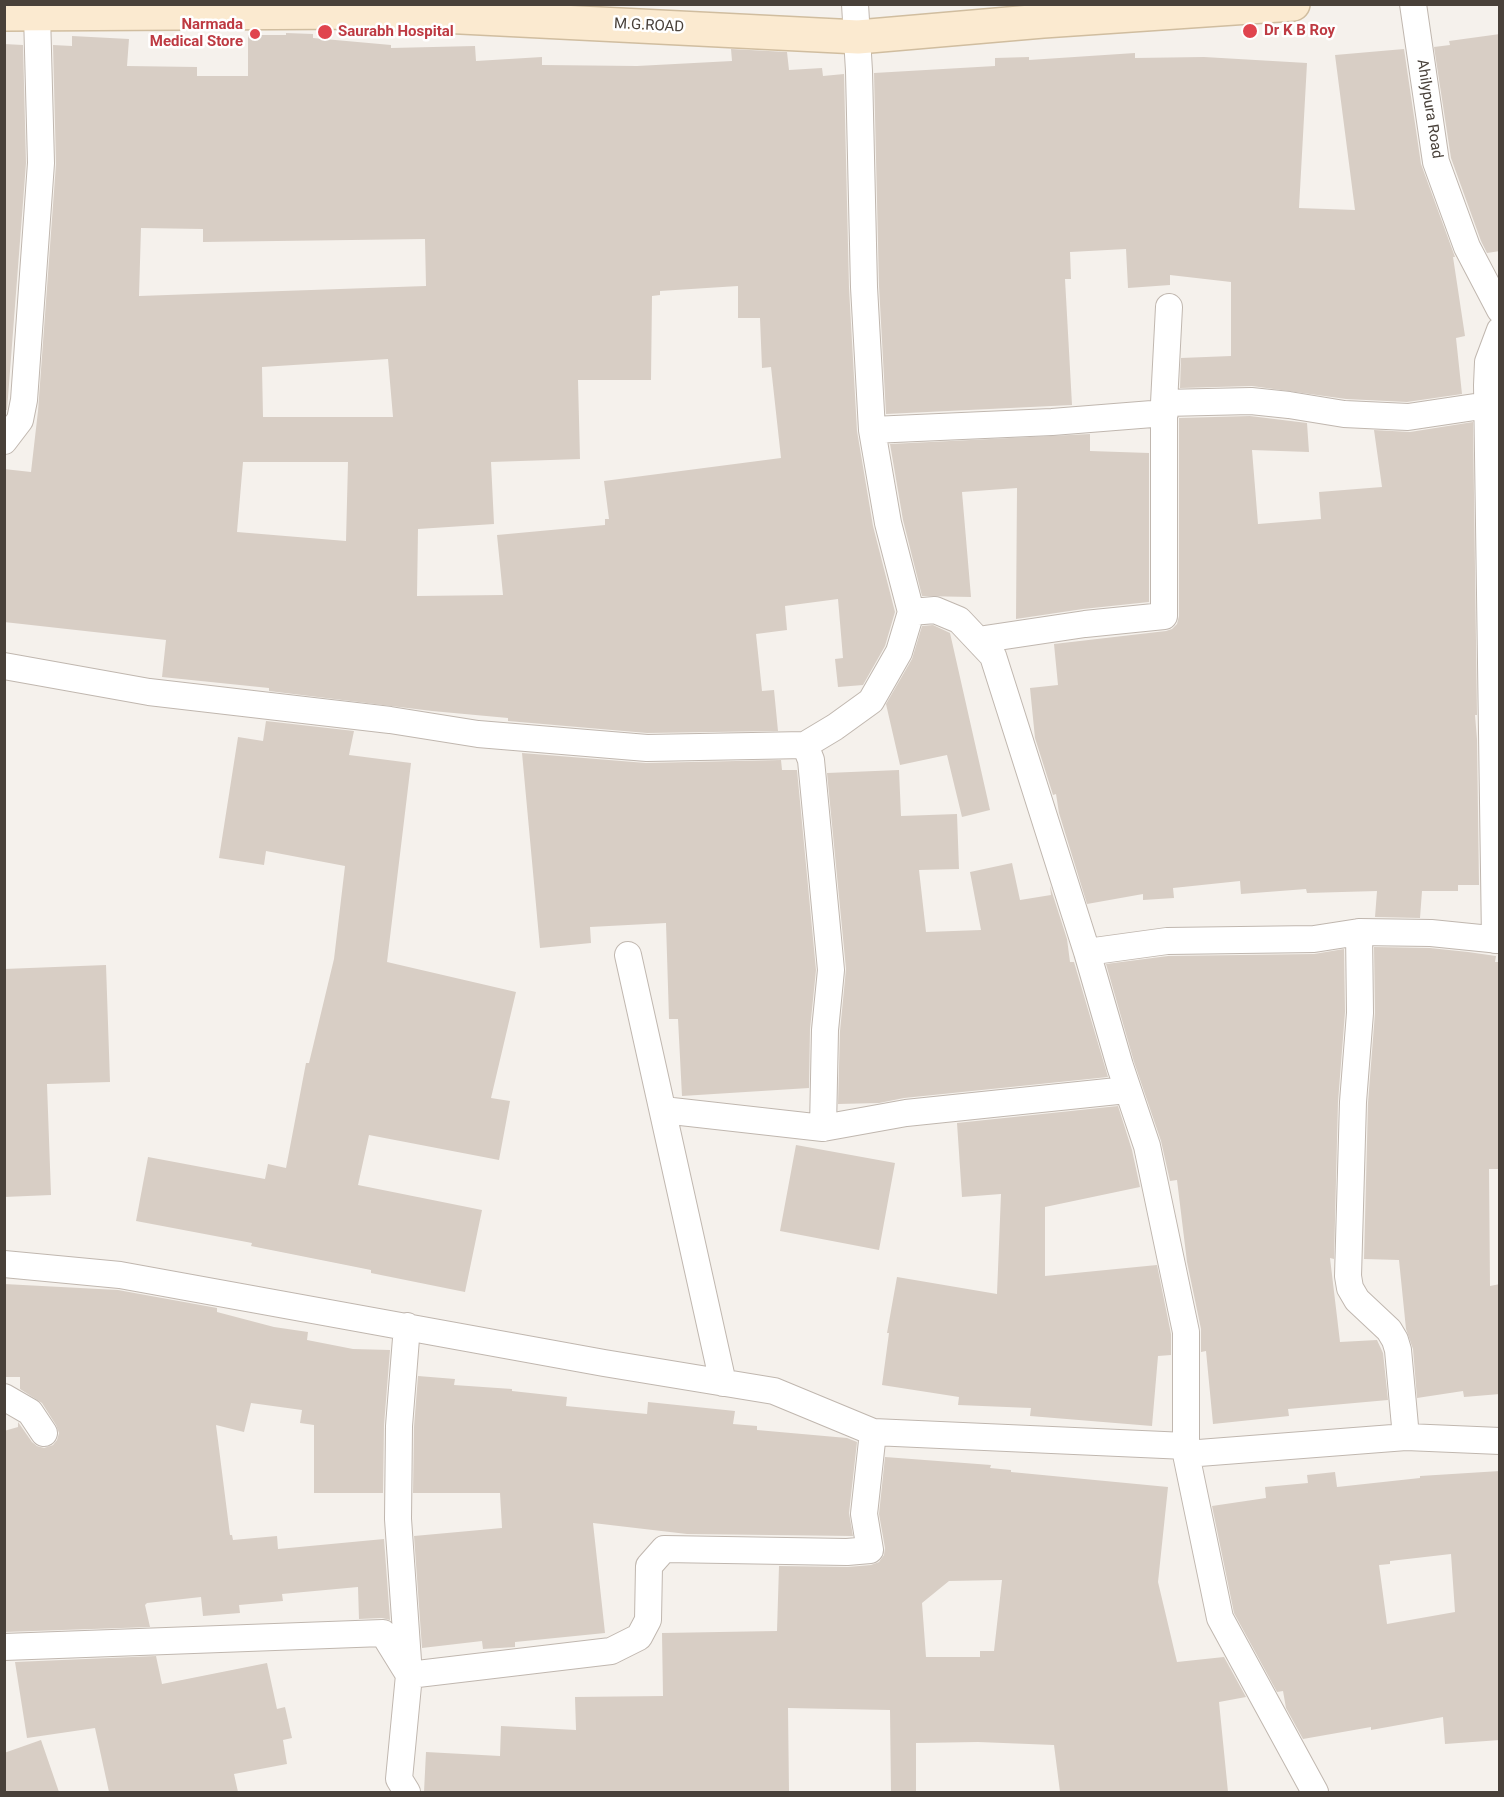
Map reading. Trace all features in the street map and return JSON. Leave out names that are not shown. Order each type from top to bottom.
[{"type":"main road","name":"M.G.ROAD","points":[[4,14],[37,14],[87,9],[362,12],[858,37],[1043,21],[1293,4]]},
{"type":"street","points":[[4,666],[149,692],[390,720],[478,734],[647,748],[805,745],[871,701],[899,652],[911,612],[888,523],[872,430],[864,286],[858,37],[855,4]]},
{"type":"street","name":"Ahilypura Road","points":[[1413,4],[1436,162],[1467,248],[1500,310]]},
{"type":"street","points":[[4,441],[20,420],[25,388],[40,163],[37,14]]},
{"type":"street","points":[[978,640],[1085,624],[1164,616],[1164,408],[1169,307]]},
{"type":"street","points":[[1087,952],[1167,941],[1314,939],[1359,932],[1431,933],[1497,940],[1488,362],[1500,330]]},
{"type":"street","points":[[872,430],[1052,422],[1164,408],[1251,401],[1344,414],[1408,417],[1488,405]]},
{"type":"street","points":[[911,612],[935,610],[959,620],[993,656],[1087,952],[1127,1090],[1147,1146],[1186,1332],[1186,1450],[1220,1618],[1315,1792]]},
{"type":"street","points":[[805,745],[811,760],[831,970],[825,1030],[823,1128]]},
{"type":"street","points":[[1359,932],[1360,1013],[1353,1102],[1348,1276],[1350,1288],[1357,1300],[1389,1330],[1395,1340],[1398,1350],[1406,1437]]},
{"type":"street","points":[[628,955],[723,1383]]},
{"type":"street","points":[[663,1110],[823,1128],[906,1113],[1127,1090]]},
{"type":"street","points":[[4,1264],[120,1275],[604,1363],[774,1391],[873,1432],[1186,1450],[1406,1437],[1500,1441]]},
{"type":"street","points":[[406,1792],[399,1779],[409,1675],[398,1519],[399,1426],[407,1326]]},
{"type":"street","points":[[4,1397],[30,1412],[44,1433]]},
{"type":"street","points":[[409,1675],[611,1651],[639,1637],[648,1620],[649,1566],[664,1549],[846,1552],[870,1550],[864,1514],[873,1432]]},
{"type":"street","points":[[4,1647],[383,1633],[409,1675]]},
{"type":"building","points":[[286,33],[313,34],[313,38],[391,45],[391,48],[475,46],[476,61],[542,57],[542,65],[637,66],[732,61],[731,49],[787,52],[789,70],[822,68],[823,76],[844,74],[849,288],[857,431],[873,526],[895,612],[885,646],[863,685],[838,687],[835,659],[843,658],[838,599],[785,606],[787,630],[756,634],[762,691],[774,690],[778,731],[647,733],[508,721],[508,718],[432,711],[269,691],[269,688],[162,677],[166,640],[4,622],[4,469],[31,472],[38,411],[56,164],[53,45],[72,46],[72,36],[129,39],[127,66],[197,67],[197,76],[248,76],[248,35],[286,35]],"holes":[[[141,228],[203,229],[203,242],[425,239],[426,286],[139,296]],[[738,286],[738,318],[760,318],[762,368],[771,367],[781,458],[604,481],[609,519],[605,519],[605,525],[497,535],[503,595],[417,596],[418,529],[494,524],[491,462],[580,459],[578,380],[651,380],[652,296],[660,295],[660,291]],[[388,359],[393,417],[263,417],[262,367]],[[243,462],[348,462],[346,541],[237,532]]]},
{"type":"building","points":[[1500,34],[1500,251],[1487,253],[1451,158],[1434,47],[1450,45],[1449,41]]},
{"type":"building","points":[[4,44],[23,45],[26,163],[7,410],[4,410]]},
{"type":"building","points":[[1404,49],[1421,164],[1455,257],[1453,257],[1465,336],[1456,338],[1462,394],[1407,402],[1346,399],[1252,386],[1180,388],[1181,358],[1231,356],[1231,282],[1170,275],[1170,285],[1128,288],[1126,249],[1070,252],[1071,279],[1065,279],[1072,405],[886,414],[879,286],[874,73],[995,66],[995,58],[1029,57],[1029,60],[1135,53],[1135,58],[1204,57],[1307,63],[1299,208],[1355,210],[1335,55]]},
{"type":"building","points":[[1250,416],[1307,423],[1309,452],[1252,450],[1258,524],[1321,519],[1319,492],[1382,487],[1374,430],[1410,432],[1473,422],[1479,885],[1458,885],[1458,891],[1422,891],[1420,918],[1375,917],[1377,891],[1307,893],[1306,889],[1241,894],[1240,881],[1173,888],[1174,898],[1143,900],[1143,894],[1087,904],[1059,813],[1056,794],[1053,795],[1035,738],[1030,688],[1058,685],[1054,644],[1166,631],[1177,624],[1179,616],[1179,418]]},
{"type":"building","points":[[1090,434],[1090,451],[1149,453],[1149,602],[1016,619],[1017,488],[962,492],[971,597],[922,596],[903,520],[890,444]]},
{"type":"building","points":[[933,625],[950,633],[990,810],[962,817],[947,755],[900,765],[886,704],[912,659],[922,626]]},
{"type":"building","points":[[266,721],[354,731],[349,755],[411,763],[387,962],[516,992],[491,1098],[510,1101],[499,1160],[369,1135],[358,1185],[482,1210],[465,1292],[251,1246],[252,1243],[136,1221],[148,1157],[265,1179],[268,1164],[286,1168],[306,1063],[309,1063],[334,959],[345,866],[266,851],[264,865],[219,858],[238,737],[263,741]]},
{"type":"building","points":[[522,753],[646,763],[781,760],[782,770],[797,770],[816,970],[810,1029],[809,1088],[682,1096],[678,1019],[669,1019],[666,923],[590,927],[591,943],[540,948]]},
{"type":"building","points":[[899,770],[901,816],[957,814],[959,869],[919,870],[926,932],[981,930],[970,872],[1012,863],[1020,900],[1051,895],[1050,886],[1067,939],[1070,962],[1074,962],[1108,1077],[904,1098],[879,1103],[838,1104],[840,1031],[846,969],[827,773]]},
{"type":"building","points":[[1374,947],[1430,948],[1468,952],[1496,956],[1495,962],[1500,962],[1500,1169],[1489,1169],[1490,1286],[1500,1284],[1500,1394],[1464,1397],[1463,1391],[1417,1398],[1413,1349],[1406,1329],[1399,1260],[1364,1259],[1368,1103],[1375,1013]]},
{"type":"building","points":[[1344,949],[1345,1012],[1338,1102],[1334,1259],[1330,1258],[1340,1342],[1377,1340],[1383,1353],[1388,1400],[1288,1409],[1289,1416],[1213,1424],[1206,1351],[1201,1352],[1201,1329],[1187,1262],[1177,1180],[1170,1181],[1161,1141],[1134,1062],[1106,964],[1168,956],[1314,954]]},
{"type":"building","points":[[106,965],[110,1082],[47,1084],[51,1195],[4,1197],[4,969]]},
{"type":"building","points":[[1118,1106],[1132,1150],[1140,1187],[1045,1207],[1045,1276],[1157,1265],[1171,1334],[1171,1355],[1158,1356],[1152,1426],[1030,1416],[1031,1408],[958,1405],[959,1397],[882,1385],[889,1333],[887,1333],[897,1277],[997,1294],[1001,1194],[962,1197],[957,1123]]},
{"type":"building","points":[[796,1145],[895,1163],[879,1250],[780,1231]]},
{"type":"building","points":[[4,1284],[118,1290],[217,1308],[217,1312],[274,1327],[308,1332],[307,1340],[353,1349],[390,1350],[384,1425],[383,1493],[314,1493],[314,1425],[300,1423],[302,1410],[251,1403],[244,1432],[216,1425],[230,1535],[233,1540],[277,1536],[278,1549],[384,1539],[390,1620],[359,1619],[358,1587],[282,1594],[283,1601],[239,1605],[240,1613],[203,1616],[201,1597],[147,1603],[145,1605],[150,1627],[4,1632],[4,1431],[18,1427],[18,1422],[32,1442],[44,1448],[53,1445],[59,1433],[42,1403],[20,1389],[20,1377],[4,1377]]},
{"type":"building","points":[[418,1376],[455,1379],[454,1385],[512,1389],[512,1391],[567,1397],[566,1406],[647,1414],[648,1402],[735,1411],[733,1424],[757,1426],[757,1430],[847,1438],[857,1442],[849,1513],[853,1536],[687,1534],[593,1523],[605,1633],[515,1642],[515,1647],[483,1649],[482,1641],[422,1648],[414,1536],[502,1528],[500,1493],[413,1493],[414,1427]]},
{"type":"building","points":[[885,1457],[991,1465],[990,1468],[1011,1470],[1011,1472],[1168,1487],[1158,1582],[1177,1662],[1224,1657],[1246,1697],[1219,1702],[1228,1792],[1060,1792],[1054,1745],[978,1742],[916,1743],[916,1792],[891,1792],[890,1710],[788,1708],[789,1792],[424,1792],[426,1752],[500,1756],[501,1726],[576,1730],[575,1697],[663,1696],[662,1633],[777,1631],[779,1566],[848,1567],[879,1562],[884,1555],[885,1548],[879,1514]],"holes":[[[1002,1580],[994,1651],[980,1651],[980,1657],[926,1657],[922,1603],[949,1581]]]},
{"type":"building","points":[[1500,1471],[1500,1740],[1445,1744],[1443,1717],[1303,1739],[1286,1708],[1283,1691],[1277,1692],[1234,1613],[1212,1506],[1266,1498],[1265,1487],[1308,1483],[1307,1475],[1335,1472],[1337,1487],[1420,1478],[1420,1476]],"holes":[[[1451,1554],[1455,1612],[1387,1624],[1379,1565],[1390,1564],[1390,1561]]]},
{"type":"building","points":[[156,1656],[162,1684],[267,1663],[277,1709],[285,1707],[292,1738],[283,1740],[287,1764],[234,1774],[238,1792],[109,1792],[95,1728],[27,1738],[15,1662]]},
{"type":"building","points":[[41,1740],[59,1792],[4,1792],[4,1753]]},
{"type":"place","name":"Dr K B Roy","points":[[1250,31]]},
{"type":"place","name":"Saurabh Hospital","points":[[325,32]]},
{"type":"place","name":"Narmada Medical Store","points":[[255,34]]}]
